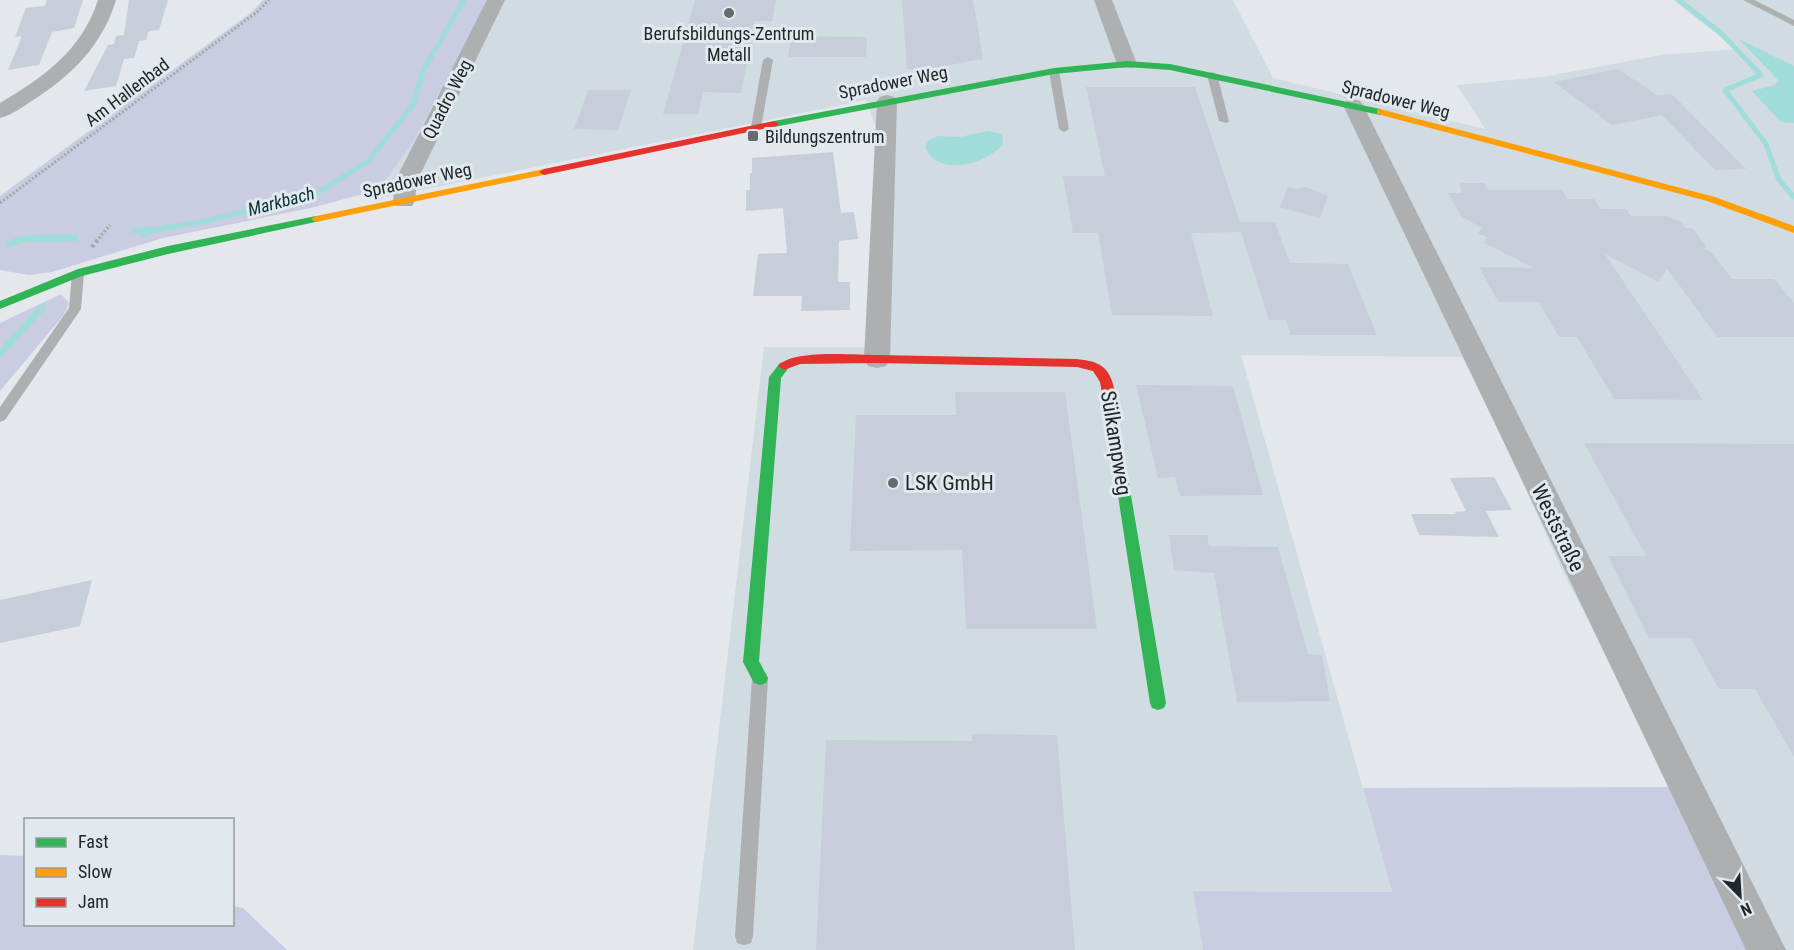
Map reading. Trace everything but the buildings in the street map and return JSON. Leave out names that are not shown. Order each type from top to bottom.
[{"type":"street","points":[[0,112],[30,94],[65,68],[84,49],[98,29],[107,0]]},
{"type":"street","name":"Quadro Weg","points":[[404,201],[406,181],[496,0]]},
{"type":"street","points":[[1102,0],[1127,64]]},
{"type":"street","name":"Spradower Weg","points":[[1,303],[78,273],[168,250],[887,101],[1054,70],[1127,64],[1170,67],[1353,105],[1712,200],[1794,230]]},
{"type":"street","points":[[877,359],[887,101]]},
{"type":"street","name":"Weststraße","points":[[1353,105],[1766,950]]},
{"type":"street","name":"Sülkampweg","points":[[760,678],[751,662],[775,376],[781,367],[799,360],[877,359],[1077,363],[1097,368],[1106,381],[1158,703]]},
{"type":"lane","points":[[1746,0],[1794,23]]},
{"type":"lane","points":[[756,127],[768,60]]},
{"type":"lane","points":[[1054,70],[1064,129]]},
{"type":"lane","points":[[1212,75],[1224,121]]},
{"type":"lane","points":[[0,417],[75,309],[78,273]]},
{"type":"lane","points":[[744,936],[760,678]]},
{"type":"path","name":"Am Hallenbad","points":[[0,203],[257,12],[269,0]]},
{"type":"shaded area","points":[[263,0],[490,0],[410,147],[378,190],[311,208],[163,238],[52,272],[29,275],[0,270],[0,196],[252,12]]},
{"type":"shaded area","points":[[489,0],[1233,0],[1273,78],[1485,129],[1457,85],[1542,77],[1661,55],[1736,49],[1673,0],[1794,0],[1794,950],[1749,950],[1676,787],[1565,576],[1500,433],[1462,357],[1241,355],[1392,892],[1194,891],[1203,950],[693,950],[764,347],[868,347],[876,128],[866,100],[377,199],[378,190],[410,147]]},
{"type":"shaded area","points":[[61,294],[69,303],[63,316],[0,391],[0,323]]},
{"type":"shaded area","points":[[1676,787],[1749,950],[1203,950],[1193,891],[1392,892],[1363,788]]},
{"type":"shaded area","points":[[0,855],[24,856],[24,926],[234,926],[234,906],[243,908],[287,950],[0,950]]},
{"type":"water","points":[[1739,39],[1794,66],[1794,123],[1781,122],[1752,91],[1775,85],[1778,80]]},
{"type":"water","points":[[988,131],[1002,134],[1003,145],[985,158],[974,162],[951,165],[940,162],[932,157],[925,147],[928,141],[938,136],[960,137]]},
{"type":"waterway","name":"Markbach","points":[[143,235],[162,228],[201,222],[314,195],[368,161],[413,105],[424,69],[464,0]]},
{"type":"waterway","points":[[1679,0],[1722,34],[1761,75],[1725,90],[1766,144],[1779,180],[1794,197]]},
{"type":"waterway","points":[[133,231],[152,229]]},
{"type":"waterway","points":[[9,244],[23,239],[74,238],[57,238]]},
{"type":"waterway","name":"Markbach","points":[[0,354],[42,308]]},
{"type":"traffic: fast","points":[[774,124],[1054,71],[1127,64],[1170,67],[1380,112]]},
{"type":"traffic: fast","points":[[0,305],[78,273],[168,250],[316,219]]},
{"type":"traffic: fast","points":[[760,678],[751,662],[775,377],[784,366]]},
{"type":"traffic: fast","points":[[1112,418],[1158,703]]},
{"type":"traffic: slow","points":[[1380,112],[1711,199],[1794,230]]},
{"type":"traffic: slow","points":[[316,219],[544,172]]},
{"type":"traffic: jam","points":[[544,172],[774,124]]},
{"type":"traffic: jam","points":[[784,366],[799,360],[877,359],[1077,363],[1097,368],[1106,381],[1112,418]]},
{"type":"place","name":"Berufsbildungs-Zentrum Metall","points":[[729,13]]},
{"type":"place","name":"Bildungszentrum","points":[[753,136]]},
{"type":"place","name":"LSK GmbH","points":[[893,483]]}]
